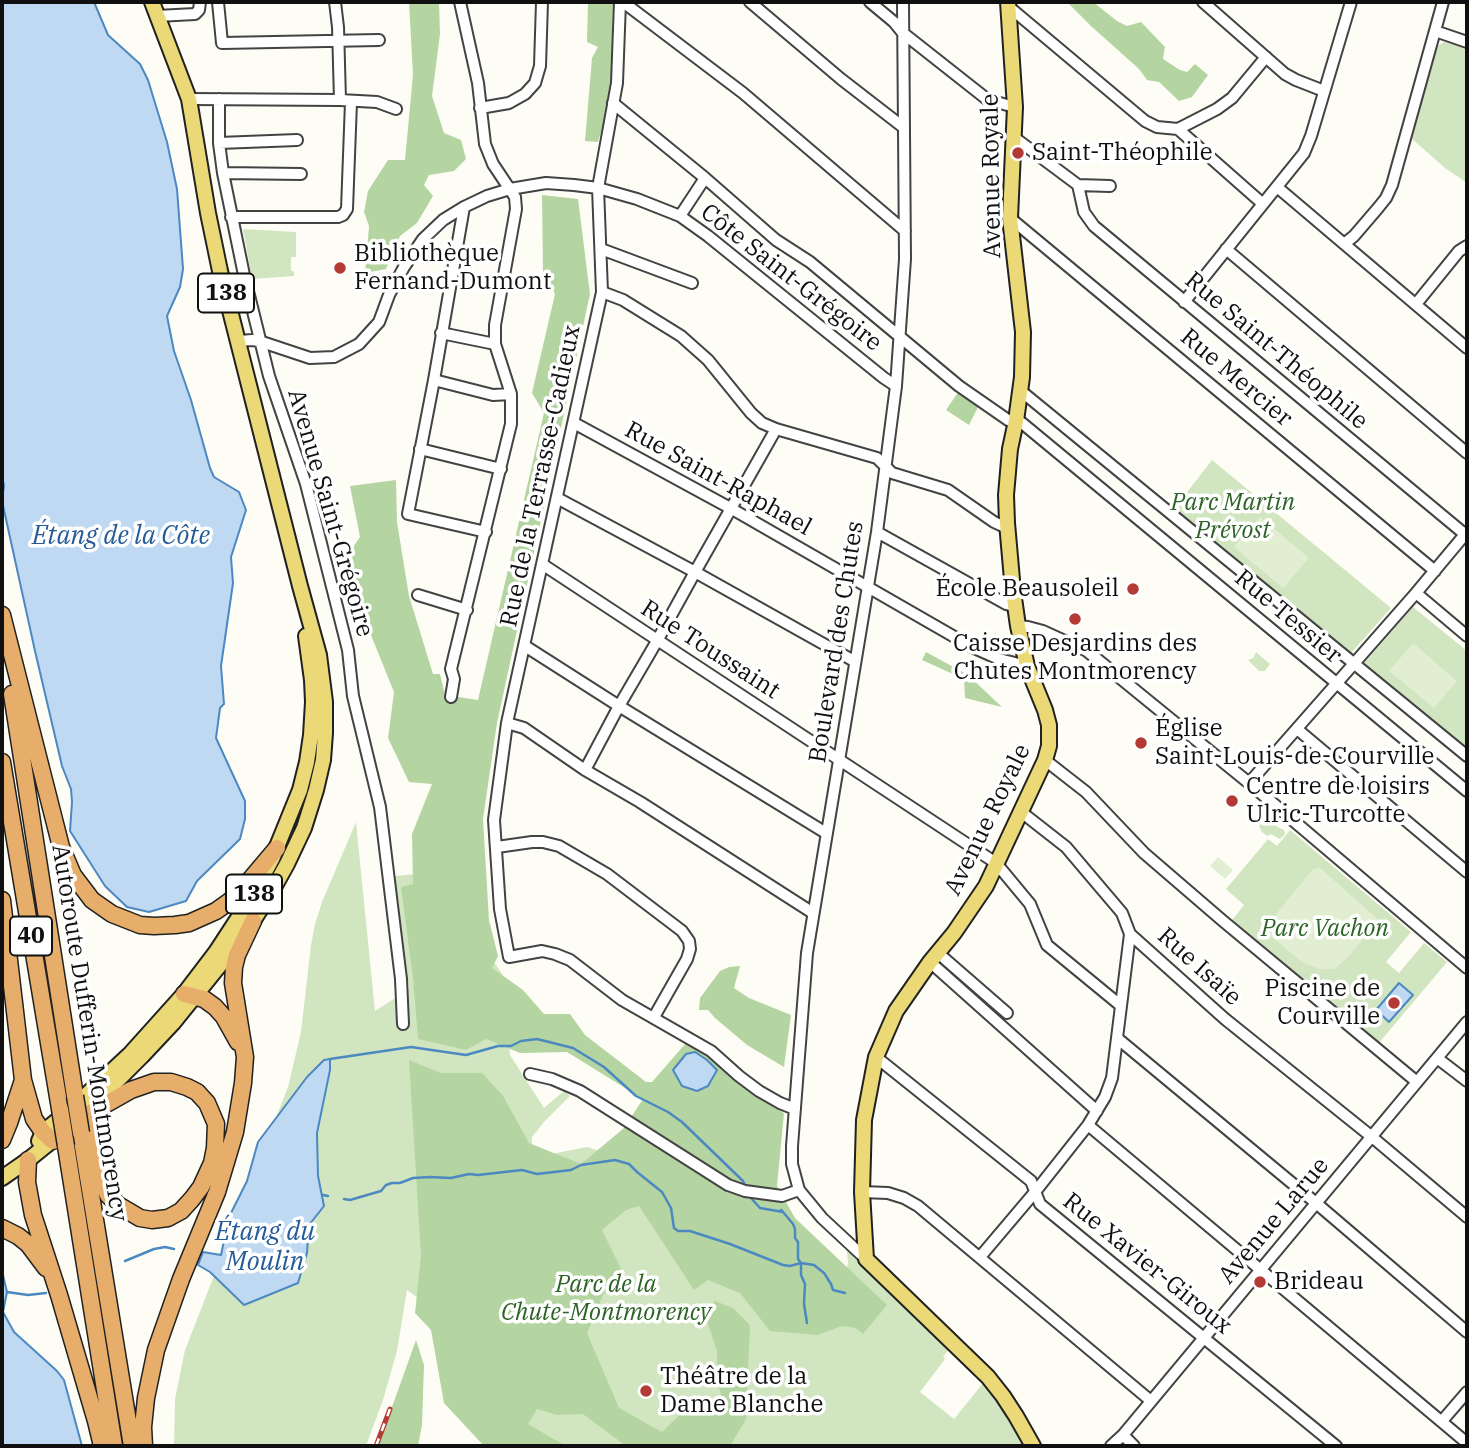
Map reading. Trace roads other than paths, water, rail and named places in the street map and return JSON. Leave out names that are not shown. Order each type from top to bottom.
[{"type":"highway","points":[[2,615],[61,847],[73,875],[93,900],[112,914],[140,925],[189,923],[216,911],[230,901],[277,848]]},
{"type":"highway","name":"Autoroute Dufferin-Montmorency","points":[[2,627],[39,859],[58,944],[82,1125],[132,1446]]},
{"type":"highway","name":"Autoroute Dufferin-Montmorency","points":[[2,762],[60,1109],[54,1140],[114,1446]]},
{"type":"highway","points":[[2,900],[23,1080],[31,1112],[54,1140]]},
{"type":"highway","points":[[144,1446],[146,1398],[153,1361],[181,1279],[217,1192],[235,1132],[245,1057],[233,983],[237,955],[253,921]]},
{"type":"highway","points":[[189,995],[204,999],[215,1007],[231,1027],[245,1057]]},
{"type":"highway","points":[[2,1140],[23,1080]]},
{"type":"highway","points":[[154,1082],[171,1082],[197,1092],[207,1103],[216,1124],[212,1163],[201,1187],[181,1210],[168,1218],[140,1218],[118,1205],[108,1195],[82,1125],[131,1090],[154,1082]]},
{"type":"highway","points":[[28,1160],[29,1198],[102,1446]]},
{"type":"highway","points":[[2,1228],[18,1236],[34,1251],[47,1269],[59,1295]]},
{"type":"main road","name":"138","points":[[152,2],[189,99],[220,271],[323,676],[325,733],[323,760],[316,790],[298,844],[253,921]]},
{"type":"main road","name":"Avenue Royale","points":[[866,1259],[862,1192],[864,1120],[876,1057],[896,1011],[986,886],[1049,746],[1049,725],[1027,666],[1014,606],[1007,527],[1006,495],[1010,449],[1021,391],[1023,332],[1010,218],[1015,107],[1008,4]]},
{"type":"main road","name":"138","points":[[28,1160],[54,1140],[69,1111],[189,995],[250,900],[277,848],[300,790],[311,735],[312,680],[300,586]]},
{"type":"main road","points":[[54,1140],[82,1125],[253,921]]},
{"type":"main road","points":[[2,1178],[28,1160]]},
{"type":"main road","points":[[866,1259],[988,1377],[1016,1416],[1032,1446]]},
{"type":"street","points":[[218,2],[222,43],[379,40]]},
{"type":"street","points":[[231,217],[338,217],[344,215],[347,209],[345,101],[335,2]]},
{"type":"street","points":[[451,697],[454,679],[451,669],[511,424],[511,394],[495,344],[495,325],[516,209],[515,197],[485,144],[478,83],[460,2]]},
{"type":"street","points":[[481,108],[509,103],[525,94],[535,83],[540,66],[542,2]]},
{"type":"street","points":[[622,2],[743,93],[905,231]]},
{"type":"street","name":"Rue de la Terrasse-Cadieux","points":[[622,2],[617,83],[598,188],[603,292],[507,723],[494,820],[500,909],[509,957],[542,951],[570,960],[622,1000],[653,1017]]},
{"type":"street","points":[[750,2],[903,127]]},
{"type":"street","points":[[870,2],[903,33],[988,100],[1015,107]]},
{"type":"street","name":"Boulevard des Chutes","points":[[866,1259],[822,1218],[799,1190],[792,1164],[807,953],[877,532],[897,386],[905,231],[903,2]]},
{"type":"street","points":[[1203,2],[1285,74],[1324,91]]},
{"type":"street","points":[[1184,302],[1304,153],[1351,2]]},
{"type":"street","points":[[1344,244],[1378,208],[1392,185],[1443,2]]},
{"type":"street","points":[[1008,4],[1145,121],[1157,127],[1178,129],[1217,109],[1232,97],[1266,57]]},
{"type":"street","points":[[157,16],[199,7]]},
{"type":"street","points":[[1435,31],[1467,43]]},
{"type":"street","points":[[189,99],[377,102],[396,109]]},
{"type":"street","name":"Avenue Saint-Grégoire","points":[[219,99],[219,143],[223,173],[259,341],[306,484],[348,650],[353,696],[380,807],[401,979],[403,1024]]},
{"type":"street","name":"Rue Tessier","points":[[614,103],[776,240],[810,262],[958,386],[1008,420],[1023,423],[1467,791]]},
{"type":"street","points":[[1178,129],[1263,204]]},
{"type":"street","points":[[1015,138],[1078,185],[1110,186]]},
{"type":"street","points":[[219,143],[297,140]]},
{"type":"street","points":[[223,173],[301,174]]},
{"type":"street","points":[[680,216],[705,178]]},
{"type":"street","name":"Côte Saint-Grégoire","points":[[239,341],[259,341],[310,358],[334,357],[359,344],[379,322],[388,295],[404,267],[423,239],[443,220],[487,196],[510,188],[545,183],[598,188],[637,199],[680,216],[897,386]]},
{"type":"street","name":"Rue Saint-Théophile","points":[[1078,185],[1084,212],[1094,226],[1466,534]]},
{"type":"street","points":[[1277,187],[1467,348]]},
{"type":"street","points":[[464,207],[408,514],[486,533]]},
{"type":"street","name":"Rue Mercier","points":[[1010,218],[1435,571]]},
{"type":"street","points":[[1416,304],[1459,251],[1467,246]]},
{"type":"street","points":[[601,249],[692,283]]},
{"type":"street","points":[[1226,249],[1467,453]]},
{"type":"street","points":[[603,292],[624,300],[681,337],[708,360],[761,423],[877,458],[892,473],[948,490],[994,522],[1007,527]]},
{"type":"street","points":[[441,333],[495,344]]},
{"type":"street","points":[[434,380],[493,395],[511,394]]},
{"type":"street","points":[[1021,391],[1467,756]]},
{"type":"street","name":"Rue Saint-Raphael","points":[[574,423],[732,509],[972,646],[999,659],[1027,666]]},
{"type":"street","points":[[585,770],[618,706],[776,429]]},
{"type":"street","points":[[421,449],[501,469]]},
{"type":"street","points":[[557,498],[854,661]]},
{"type":"street","points":[[877,532],[1014,606]]},
{"type":"street","points":[[1249,783],[1466,534]]},
{"type":"street","name":"Rue Toussaint","points":[[542,565],[996,863],[1030,904],[1048,945],[1120,1005]]},
{"type":"street","points":[[1416,593],[1467,636]]},
{"type":"street","points":[[418,595],[467,610]]},
{"type":"street","points":[[1018,626],[1042,631],[1087,650],[1467,968]]},
{"type":"street","points":[[525,646],[826,833]]},
{"type":"street","points":[[507,723],[524,728],[585,770],[640,802],[813,913]]},
{"type":"street","points":[[1297,729],[1467,872]]},
{"type":"street","points":[[1045,760],[1086,792],[1163,870],[1417,1082]]},
{"type":"street","name":"Rue Isaïe","points":[[1020,811],[1066,847],[1122,914],[1130,934],[1225,1019],[1467,1217]]},
{"type":"street","points":[[497,847],[532,842],[559,846],[607,874],[682,931],[690,949],[687,959],[653,1017],[711,1051],[759,1091],[795,1109]]},
{"type":"street","points":[[980,1258],[1088,1125],[1105,1097],[1112,1078],[1130,934]]},
{"type":"street","points":[[934,958],[1007,1013]]},
{"type":"street","points":[[934,958],[1097,1111]]},
{"type":"street","name":"Avenue Larue","points":[[1111,1446],[1123,1435],[1467,1022]]},
{"type":"street","points":[[1117,1038],[1467,1332]]},
{"type":"street","name":"Rue Xavier-Giroux","points":[[876,1057],[1031,1181],[1040,1204],[1336,1446]]},
{"type":"street","points":[[1437,1058],[1467,1081]]},
{"type":"street","points":[[530,1074],[552,1079],[580,1091],[728,1185],[745,1191],[782,1196],[799,1190]]},
{"type":"street","points":[[1088,1125],[1467,1443]]},
{"type":"street","points":[[862,1192],[888,1193],[918,1206],[1151,1401]]},
{"type":"street","points":[[1442,1421],[1467,1392]]},
{"type":"street","points":[[1123,1435],[1134,1446]]},
{"type":"water","name":"Étang de la Côte","points":[[2,2],[94,2],[108,35],[140,64],[148,80],[167,142],[177,189],[183,269],[180,287],[167,316],[174,351],[214,477],[239,492],[246,510],[231,557],[233,583],[221,666],[224,704],[220,708],[216,738],[245,801],[245,819],[240,839],[197,881],[186,901],[149,912],[127,907],[105,886],[70,831],[71,789],[62,766],[2,501]]},
{"type":"water","name":"Piscine de Courville","points":[[1399,983],[1413,995],[1389,1022],[1376,1010]]},
{"type":"water","points":[[695,1052],[717,1070],[708,1086],[697,1091],[682,1086],[673,1070],[686,1054]]},
{"type":"water","name":"Étang du Moulin","points":[[330,1059],[317,1133],[318,1176],[324,1206],[309,1225],[307,1253],[298,1283],[244,1305],[210,1272],[198,1265],[203,1252],[221,1255],[229,1217],[247,1181],[258,1142],[307,1077],[324,1060]]},
{"type":"water","points":[[2,1271],[7,1292],[3,1312],[14,1332],[64,1380],[82,1446],[2,1446]]},
{"type":"waterway","points":[[330,1059],[411,1047],[466,1055],[537,1039],[573,1048],[604,1067],[636,1096],[682,1122],[745,1185]]},
{"type":"waterway","points":[[344,1199],[350,1200],[381,1191],[386,1185],[413,1178],[451,1178],[522,1170],[537,1174],[615,1160],[629,1164],[662,1192],[671,1208],[674,1228],[678,1231],[690,1231],[783,1265],[814,1265],[824,1273],[833,1290],[845,1293]]},
{"type":"waterway","points":[[323,1195],[328,1196]]},
{"type":"waterway","points":[[751,1198],[760,1208],[783,1212],[781,1210]]},
{"type":"waterway","points":[[783,1212],[793,1224],[798,1242],[798,1259],[805,1284],[807,1323]]},
{"type":"waterway","points":[[125,1261],[154,1249],[174,1249]]},
{"type":"waterway","points":[[7,1292],[28,1295],[46,1293]]},
{"type":"railway","points":[[376,1446],[390,1409]]},
{"type":"place","name":"Saint-Théophile","points":[[1018,153]]},
{"type":"place","name":"Bibliothèque Fernand-Dumont","points":[[340,268]]},
{"type":"place","name":"École Beausoleil","points":[[1133,589]]},
{"type":"place","name":"Caisse Desjardins des Chutes Montmorency","points":[[1075,619]]},
{"type":"place","name":"Église Saint-Louis-de-Courville","points":[[1141,743]]},
{"type":"place","name":"Centre de loisirs Ulric-Turcotte","points":[[1232,801]]},
{"type":"place","name":"Piscine de Courville","points":[[1394,1003]]},
{"type":"place","name":"Brideau","points":[[1260,1282]]},
{"type":"place","name":"Théâtre de la Dame Blanche","points":[[646,1391]]},
{"type":"park label","name":"Parc Martin Prévost","points":[[1233,517]]},
{"type":"park label","name":"Parc Vachon","points":[[1325,929]]},
{"type":"park label","name":"Parc de la Chute-Montmorency","points":[[606,1299]]}]
